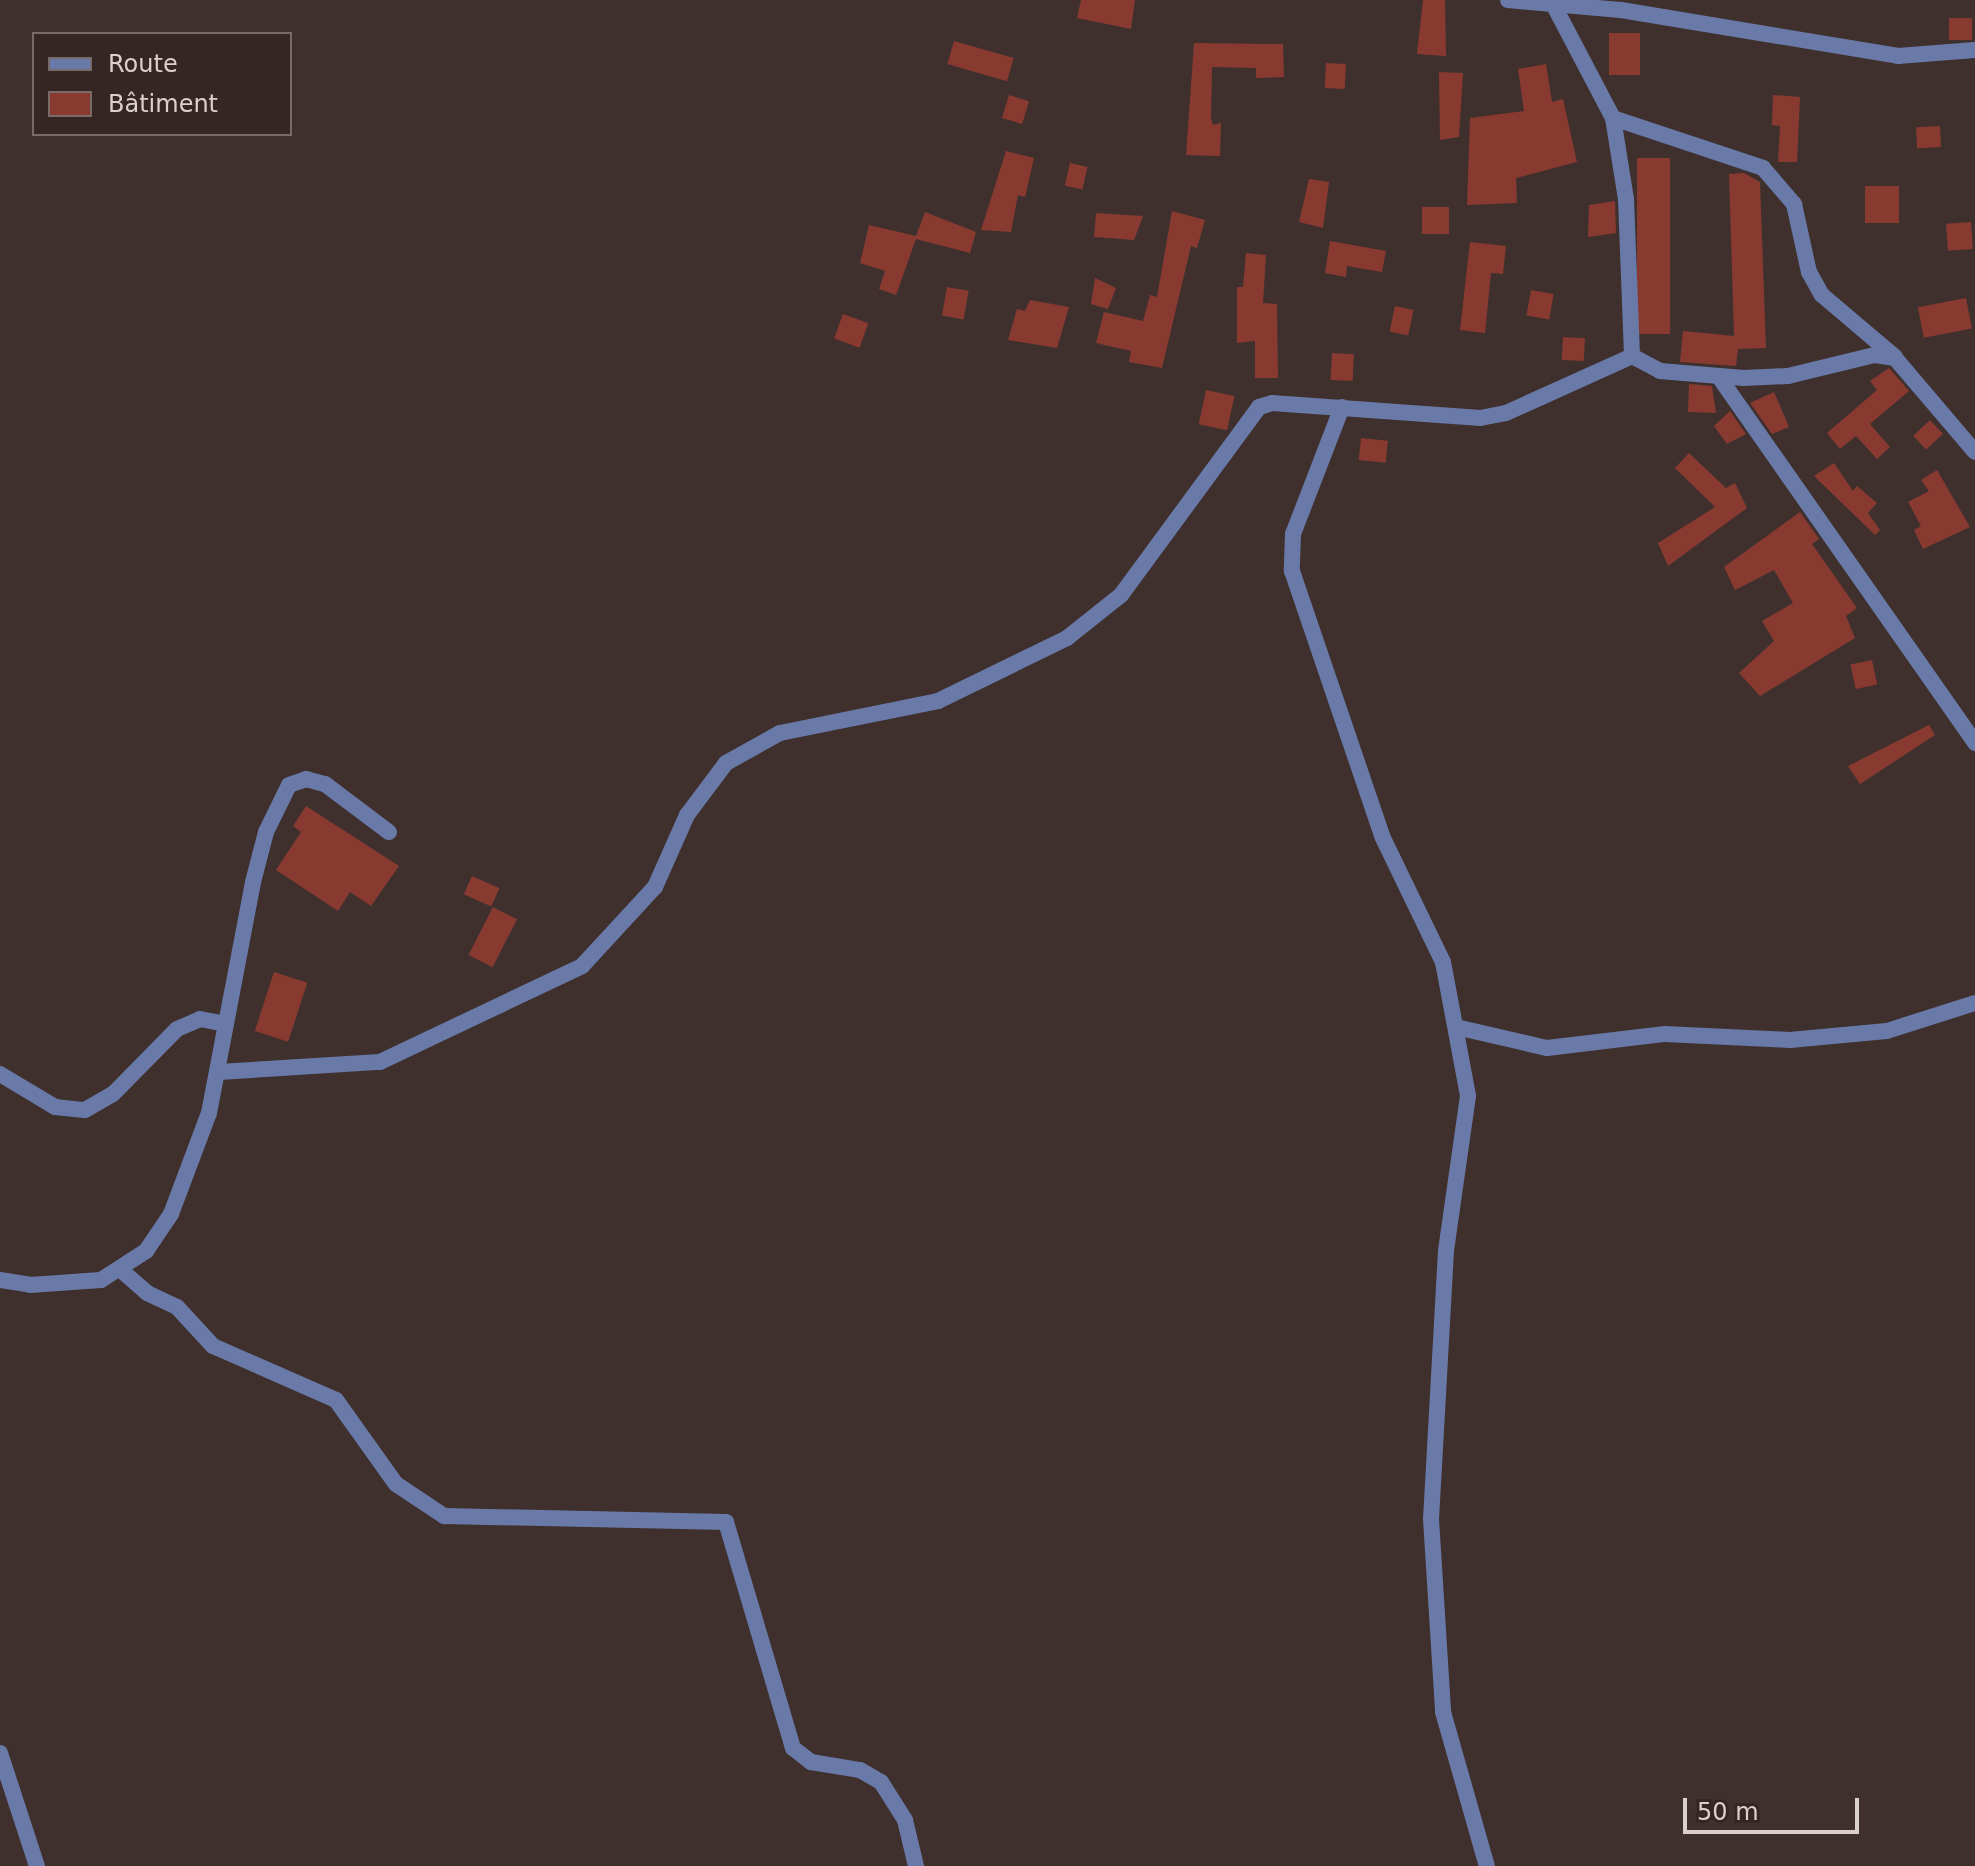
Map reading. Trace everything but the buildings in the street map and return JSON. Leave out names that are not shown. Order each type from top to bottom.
[{"type":"street","points":[[1508,0],[1621,10],[1898,56],[1975,50]]},
{"type":"street","points":[[1553,4],[1613,118],[1626,199],[1632,356]]},
{"type":"street","points":[[1613,118],[1763,168],[1794,204],[1809,272],[1822,295],[1895,358],[1975,452]]},
{"type":"street","points":[[1632,356],[1660,371],[1719,377],[1788,376],[1875,355],[1895,358]]},
{"type":"street","points":[[219,1072],[380,1062],[582,966],[655,887],[687,815],[726,763],[780,733],[938,701],[1067,638],[1141,571],[1248,416],[1272,403],[1480,418],[1506,413],[1632,356]]},
{"type":"street","points":[[1719,377],[1833,533],[1895,637],[1975,743]]},
{"type":"street","points":[[1342,407],[1293,534],[1292,571],[1382,836],[1443,962],[1468,1096],[1446,1251],[1431,1519],[1433,1596],[1443,1712],[1487,1866]]},
{"type":"street","points":[[0,1280],[68,1285],[122,1271],[146,1251],[171,1214],[195,1159],[219,1072],[260,857],[289,785],[306,779],[325,784],[389,832]]},
{"type":"street","points":[[1456,1027],[1547,1048],[1665,1034],[1790,1040],[1887,1031],[1975,1003]]},
{"type":"street","points":[[0,1074],[55,1107],[85,1110],[113,1094],[177,1029],[200,1019],[226,1024]]},
{"type":"street","points":[[122,1271],[147,1293],[177,1307],[213,1346],[336,1400],[396,1484],[444,1516],[726,1522],[793,1748],[811,1762],[860,1770],[881,1782],[905,1820],[916,1866]]},
{"type":"street","points":[[0,1753],[37,1866]]}]
